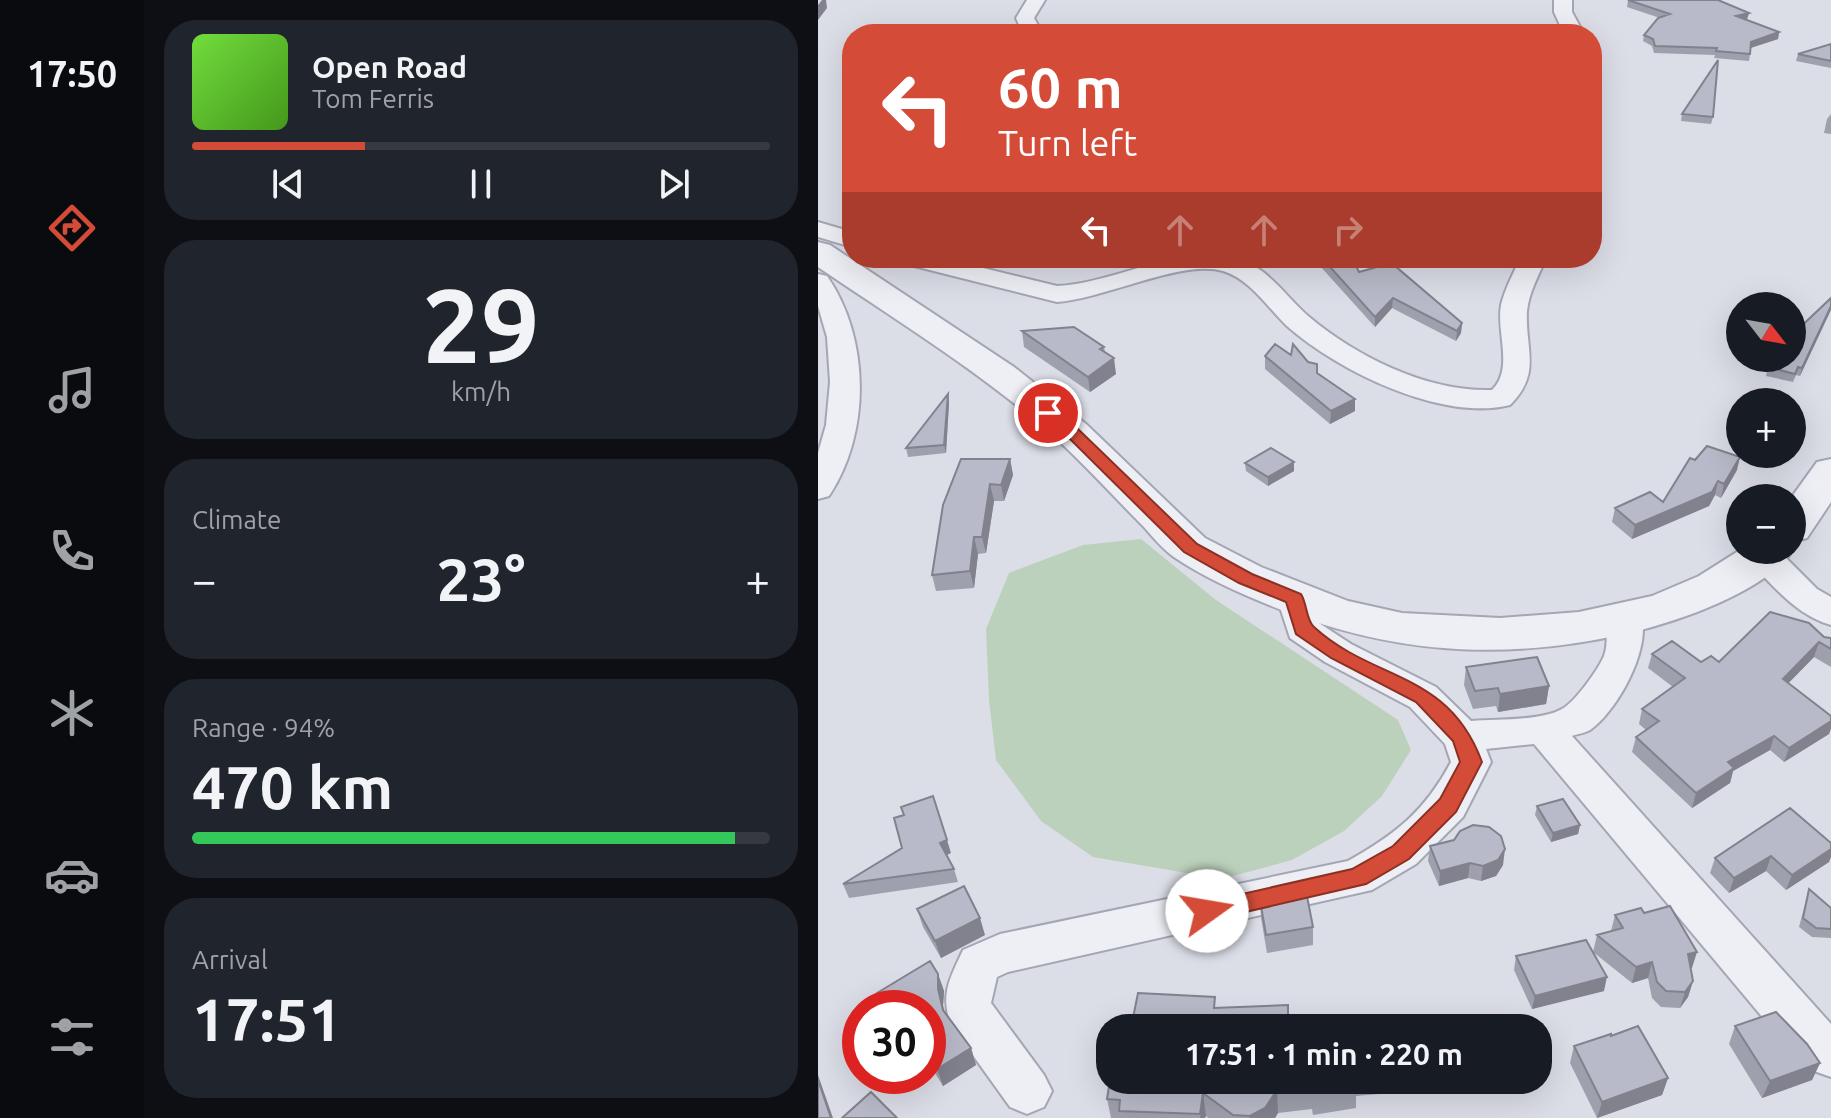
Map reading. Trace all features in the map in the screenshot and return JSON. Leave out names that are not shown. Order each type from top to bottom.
[{"type":"street","points":[[1028,24],[1025,18],[1036,0]]},
{"type":"street","points":[[1563,0],[1563,12],[1569,24]]},
{"type":"street","points":[[818,229],[842,237]]},
{"type":"street","points":[[818,252],[1001,375],[1072,432],[1190,548],[1245,578],[1338,615],[1402,629],[1500,634],[1579,628],[1663,609],[1715,587],[1748,564]]},
{"type":"street","points":[[952,268],[1057,294],[1076,293],[1178,268]]},
{"type":"street","points":[[1238,268],[1247,272],[1332,347],[1437,394],[1482,402],[1500,399],[1512,386],[1519,354],[1513,308],[1529,268]]},
{"type":"street","points":[[818,282],[836,310],[845,381],[837,441],[818,489]]},
{"type":"street","points":[[1806,505],[1831,471]]},
{"type":"street","points":[[1787,564],[1805,597],[1831,613]]},
{"type":"street","points":[[1027,1091],[969,1011],[967,999],[979,964],[1000,954],[1357,877],[1401,852],[1448,806],[1471,762],[1462,737],[1423,697],[1338,653],[1303,629],[1295,598]]},
{"type":"street","points":[[1462,737],[1543,729],[1576,720],[1605,687],[1623,654],[1625,617]]},
{"type":"street","points":[[1543,729],[1796,1022],[1831,1055]]},
{"type":"green space","points":[[1141,539],[1216,600],[1398,720],[1411,750],[1382,796],[1344,831],[1292,860],[1222,879],[1093,857],[1041,821],[996,760],[989,700],[986,629],[1009,573],[1083,545]]},
{"type":"building","points":[[1628,0],[1718,0],[1749,13],[1736,16],[1779,32],[1751,42],[1750,54],[1716,51],[1717,48],[1655,46],[1653,39],[1644,35],[1658,18],[1670,14]]},
{"type":"building","points":[[1831,44],[1831,61],[1798,54]]},
{"type":"building","points":[[1718,60],[1713,117],[1682,114]]},
{"type":"building","points":[[1331,268],[1357,268],[1359,272],[1374,268],[1397,268],[1462,323],[1457,331],[1393,298],[1375,317]]},
{"type":"building","points":[[1831,298],[1831,306],[1806,359],[1806,322]]},
{"type":"building","points":[[1074,327],[1104,347],[1100,349],[1114,358],[1088,377],[1022,331]]},
{"type":"building","points":[[1275,344],[1291,355],[1293,344],[1308,362],[1317,364],[1317,373],[1355,399],[1331,411],[1265,356]]},
{"type":"building","points":[[948,394],[944,445],[906,448]]},
{"type":"building","points":[[1707,446],[1726,452],[1726,468],[1733,468],[1724,484],[1718,481],[1712,492],[1635,525],[1615,508],[1650,492],[1663,502],[1690,458],[1695,460]]},
{"type":"building","points":[[1271,448],[1294,462],[1268,477],[1245,463]]},
{"type":"building","points":[[961,459],[1010,459],[1001,485],[990,484],[982,537],[974,537],[970,571],[932,575],[943,505]]},
{"type":"building","points":[[1770,612],[1809,623],[1824,637],[1831,638],[1831,649],[1819,642],[1783,679],[1831,716],[1831,721],[1789,748],[1774,736],[1728,762],[1734,768],[1696,793],[1636,737],[1659,721],[1642,709],[1685,678],[1652,654],[1672,641],[1701,662],[1711,656],[1719,662]]},
{"type":"building","points":[[1537,657],[1549,686],[1500,694],[1498,688],[1475,691],[1466,667]]},
{"type":"building","points":[[933,796],[947,840],[940,843],[954,869],[843,884],[902,848],[894,818],[904,815],[901,807]]},
{"type":"building","points":[[1563,799],[1580,825],[1553,833],[1537,806]]},
{"type":"building","points":[[1790,808],[1831,843],[1831,849],[1792,875],[1771,856],[1734,878],[1715,858]]},
{"type":"building","points":[[1473,825],[1489,827],[1501,836],[1505,849],[1498,860],[1483,866],[1470,863],[1440,871],[1430,846],[1454,840],[1460,831]]},
{"type":"building","points":[[964,886],[980,918],[935,941],[917,909]]},
{"type":"building","points":[[1809,889],[1831,908],[1831,929],[1816,928],[1803,918]]},
{"type":"building","points":[[1306,891],[1313,927],[1266,935],[1260,900]]},
{"type":"building","points":[[1670,906],[1697,952],[1688,954],[1693,981],[1685,992],[1666,991],[1657,982],[1652,962],[1636,967],[1597,935],[1623,928],[1615,915],[1641,908],[1644,913]]},
{"type":"building","points":[[1586,940],[1607,977],[1535,996],[1516,956]]},
{"type":"building","points":[[930,961],[938,974],[938,990],[882,990]]},
{"type":"building","points":[[1138,993],[1215,997],[1214,1008],[1288,1005],[1288,1014],[1134,1014]]},
{"type":"building","points":[[1776,1012],[1807,1044],[1820,1063],[1770,1081],[1735,1026]]},
{"type":"building","points":[[946,1014],[971,1048],[946,1063]]},
{"type":"building","points":[[1638,1026],[1668,1078],[1602,1102],[1574,1046]]},
{"type":"building","points":[[818,1080],[831,1118],[818,1118]]},
{"type":"building","points":[[869,1094],[873,1094],[897,1118],[842,1118]]},
{"type":"building","points":[[1108,1094],[1203,1094],[1200,1114],[1119,1111],[1120,1100],[1107,1099]]},
{"type":"building","points":[[1204,1094],[1274,1094],[1265,1108],[1250,1116],[1233,1115]]},
{"type":"route","points":[[1048,413],[1072,432],[1190,548],[1245,578],[1295,598],[1303,629],[1338,653],[1423,697],[1462,737],[1471,762],[1448,806],[1401,852],[1357,877],[1207,911]]}]
